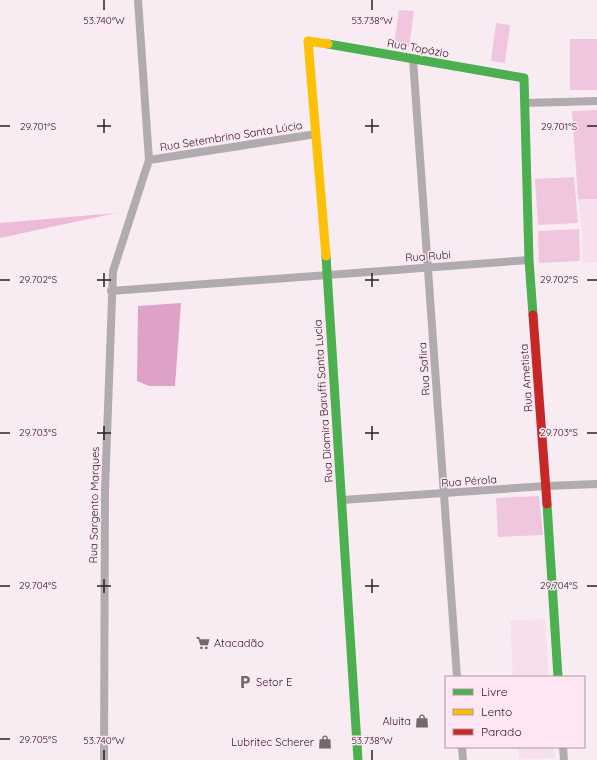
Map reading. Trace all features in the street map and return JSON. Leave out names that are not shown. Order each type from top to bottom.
[{"type":"street","points":[[138,0],[149,160]]},
{"type":"street","name":"Rua Topázio","points":[[308,41],[524,78]]},
{"type":"street","name":"Rua Diomira Baruffi Santa Lucia","points":[[308,41],[327,274],[358,760]]},
{"type":"street","name":"Rua Safira","points":[[413,59],[457,676]]},
{"type":"street","name":"Rua Ametista","points":[[524,78],[530,260],[558,676]]},
{"type":"street","points":[[525,103],[597,101]]},
{"type":"street","name":"Rua Setembrino Santa Lúcia","points":[[149,160],[316,134]]},
{"type":"street","name":"Rua Sargento Marques","points":[[104,760],[105,490],[113,271],[149,160]]},
{"type":"street","name":"Rua Rubi","points":[[112,291],[530,260]]},
{"type":"street","name":"Rua Pérola","points":[[342,500],[597,484]]},
{"type":"street","points":[[462,748],[463,760]]},
{"type":"street","points":[[563,748],[564,760]]},
{"type":"shaded area","points":[[399,10],[414,11],[409,47],[394,45]]},
{"type":"shaded area","points":[[496,23],[510,25],[505,63],[491,61]]},
{"type":"shaded area","points":[[570,39],[597,39],[597,90],[570,90]]},
{"type":"shaded area","points":[[597,110],[597,199],[578,199],[572,111]]},
{"type":"shaded area","points":[[574,177],[578,223],[538,225],[535,179]]},
{"type":"shaded area","points":[[578,199],[597,199],[597,262],[582,263],[582,232]]},
{"type":"shaded area","points":[[116,213],[0,238],[0,223]]},
{"type":"shaded area","points":[[579,229],[580,261],[539,263],[538,231]]},
{"type":"shaded area","points":[[181,303],[175,386],[149,386],[137,381],[138,306]]},
{"type":"shaded area","points":[[539,496],[543,535],[498,537],[496,498]]},
{"type":"shaded area","points":[[545,619],[549,676],[513,676],[510,620]]},
{"type":"shaded area","points":[[518,748],[554,748],[555,758],[519,759]]},
{"type":"traffic: fast","points":[[328,44],[524,78],[529,260],[533,315]]},
{"type":"traffic: fast","points":[[326,256],[358,760]]},
{"type":"traffic: fast","points":[[547,504],[558,676]]},
{"type":"traffic: slow","points":[[326,256],[308,41],[328,44]]},
{"type":"traffic: jam","points":[[533,315],[547,504]]},
{"type":"place","name":"Atacadão","points":[[203,643]]},
{"type":"place","name":"Setor E","points":[[245,682]]},
{"type":"place","name":"Aluita","points":[[422,721]]},
{"type":"place","name":"Lubritec Scherer","points":[[325,742]]}]
